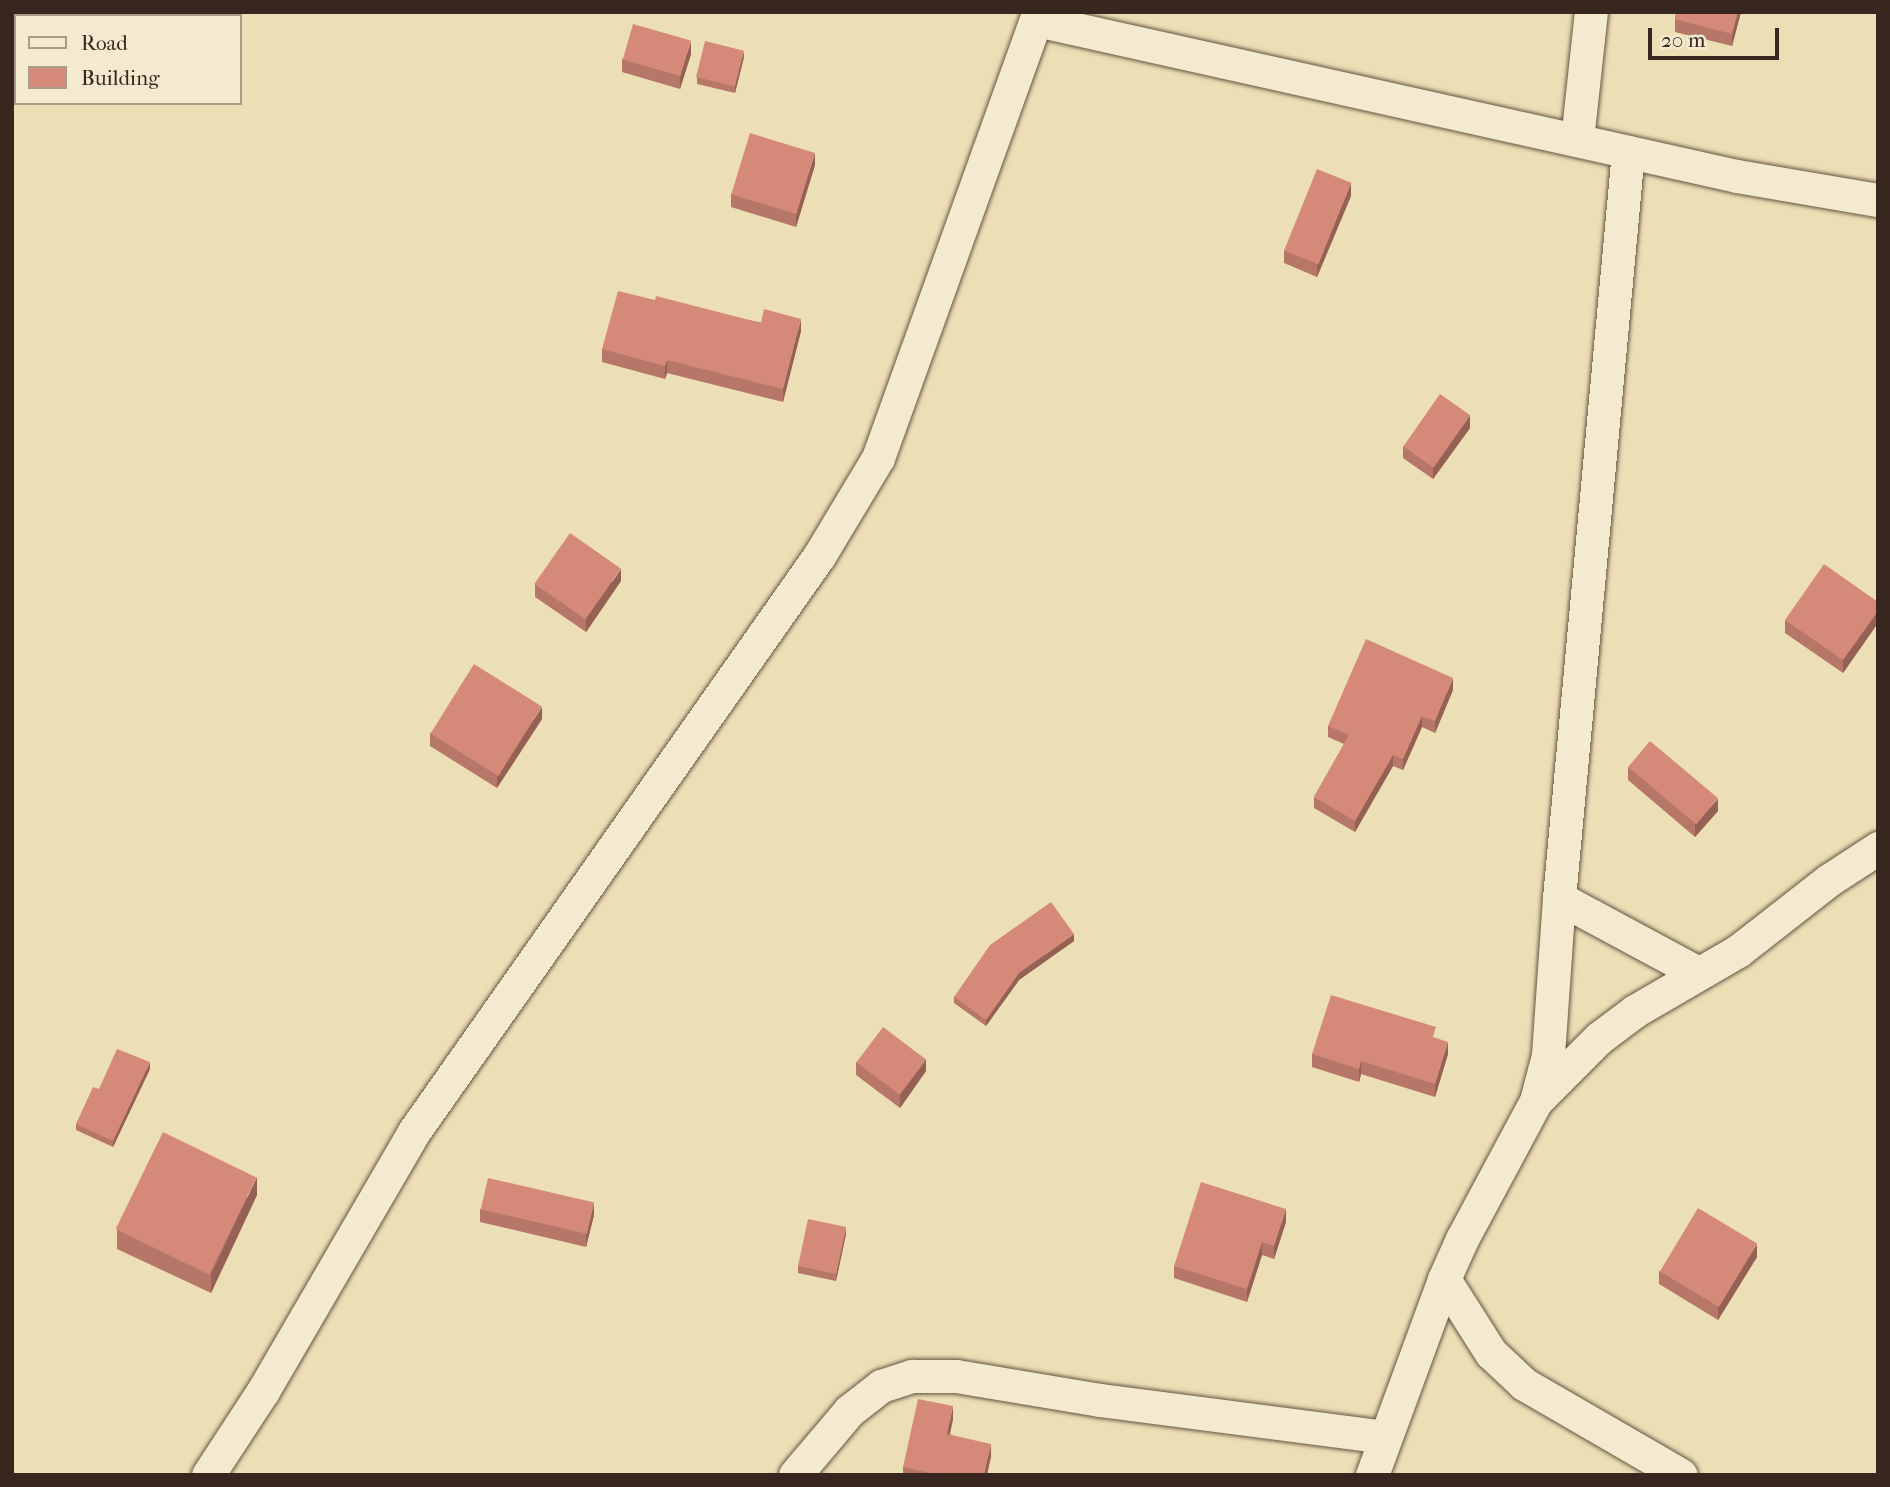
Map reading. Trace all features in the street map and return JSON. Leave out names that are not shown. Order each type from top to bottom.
[{"type":"street","points":[[1577,140],[1591,12]]},
{"type":"street","points":[[208,1475],[263,1391],[413,1133],[819,556],[878,458],[1037,16],[1737,176],[1877,198]]},
{"type":"street","points":[[1372,1475],[1444,1279],[1462,1239],[1536,1101],[1548,1055],[1559,898],[1628,152]]},
{"type":"street","points":[[1536,1101],[1599,1038],[1635,1011],[1738,951],[1829,880],[1878,848]]},
{"type":"street","points":[[1559,898],[1698,974]]},
{"type":"street","points":[[1444,1279],[1491,1353],[1524,1384],[1681,1475]]},
{"type":"street","points":[[795,1475],[849,1411],[881,1386],[912,1377],[956,1376],[1100,1400],[1386,1437]]},
{"type":"building","points":[[1676,12],[1738,12],[1732,34],[1675,19]]},
{"type":"building","points":[[633,24],[691,41],[680,76],[623,60]]},
{"type":"building","points":[[705,41],[744,51],[735,87],[696,77]]},
{"type":"building","points":[[750,133],[815,153],[796,214],[731,194]]},
{"type":"building","points":[[1317,169],[1351,183],[1318,264],[1284,251]]},
{"type":"building","points":[[618,291],[655,300],[656,296],[761,323],[764,309],[801,319],[783,389],[667,360],[665,366],[602,349]]},
{"type":"building","points":[[1440,394],[1470,415],[1434,468],[1403,446]]},
{"type":"building","points":[[570,533],[621,569],[585,619],[534,584]]},
{"type":"building","points":[[1824,564],[1878,602],[1878,611],[1843,660],[1785,620]]},
{"type":"building","points":[[1366,639],[1453,678],[1435,721],[1422,716],[1403,759],[1393,755],[1355,821],[1314,797],[1349,735],[1328,726]]},
{"type":"building","points":[[474,664],[542,706],[498,776],[431,734]]},
{"type":"building","points":[[1650,741],[1718,798],[1696,824],[1628,767]]},
{"type":"building","points":[[1051,902],[1074,934],[1019,973],[986,1020],[954,997],[990,945]]},
{"type":"building","points":[[1331,995],[1436,1027],[1433,1037],[1448,1042],[1435,1084],[1361,1061],[1359,1069],[1312,1054]]},
{"type":"building","points":[[883,1027],[926,1059],[900,1095],[857,1062]]},
{"type":"building","points":[[117,1049],[150,1062],[113,1141],[76,1124],[93,1087],[99,1089]]},
{"type":"building","points":[[163,1132],[256,1178],[209,1275],[116,1229]]},
{"type":"building","points":[[488,1178],[594,1203],[587,1234],[481,1209]]},
{"type":"building","points":[[1201,1182],[1286,1209],[1274,1246],[1262,1242],[1247,1289],[1174,1266]]},
{"type":"building","points":[[1698,1208],[1757,1244],[1719,1307],[1660,1271]]},
{"type":"building","points":[[808,1219],[846,1227],[836,1274],[798,1266]]},
{"type":"building","points":[[918,1399],[953,1406],[947,1434],[991,1444],[984,1475],[940,1475],[903,1467]]}]
